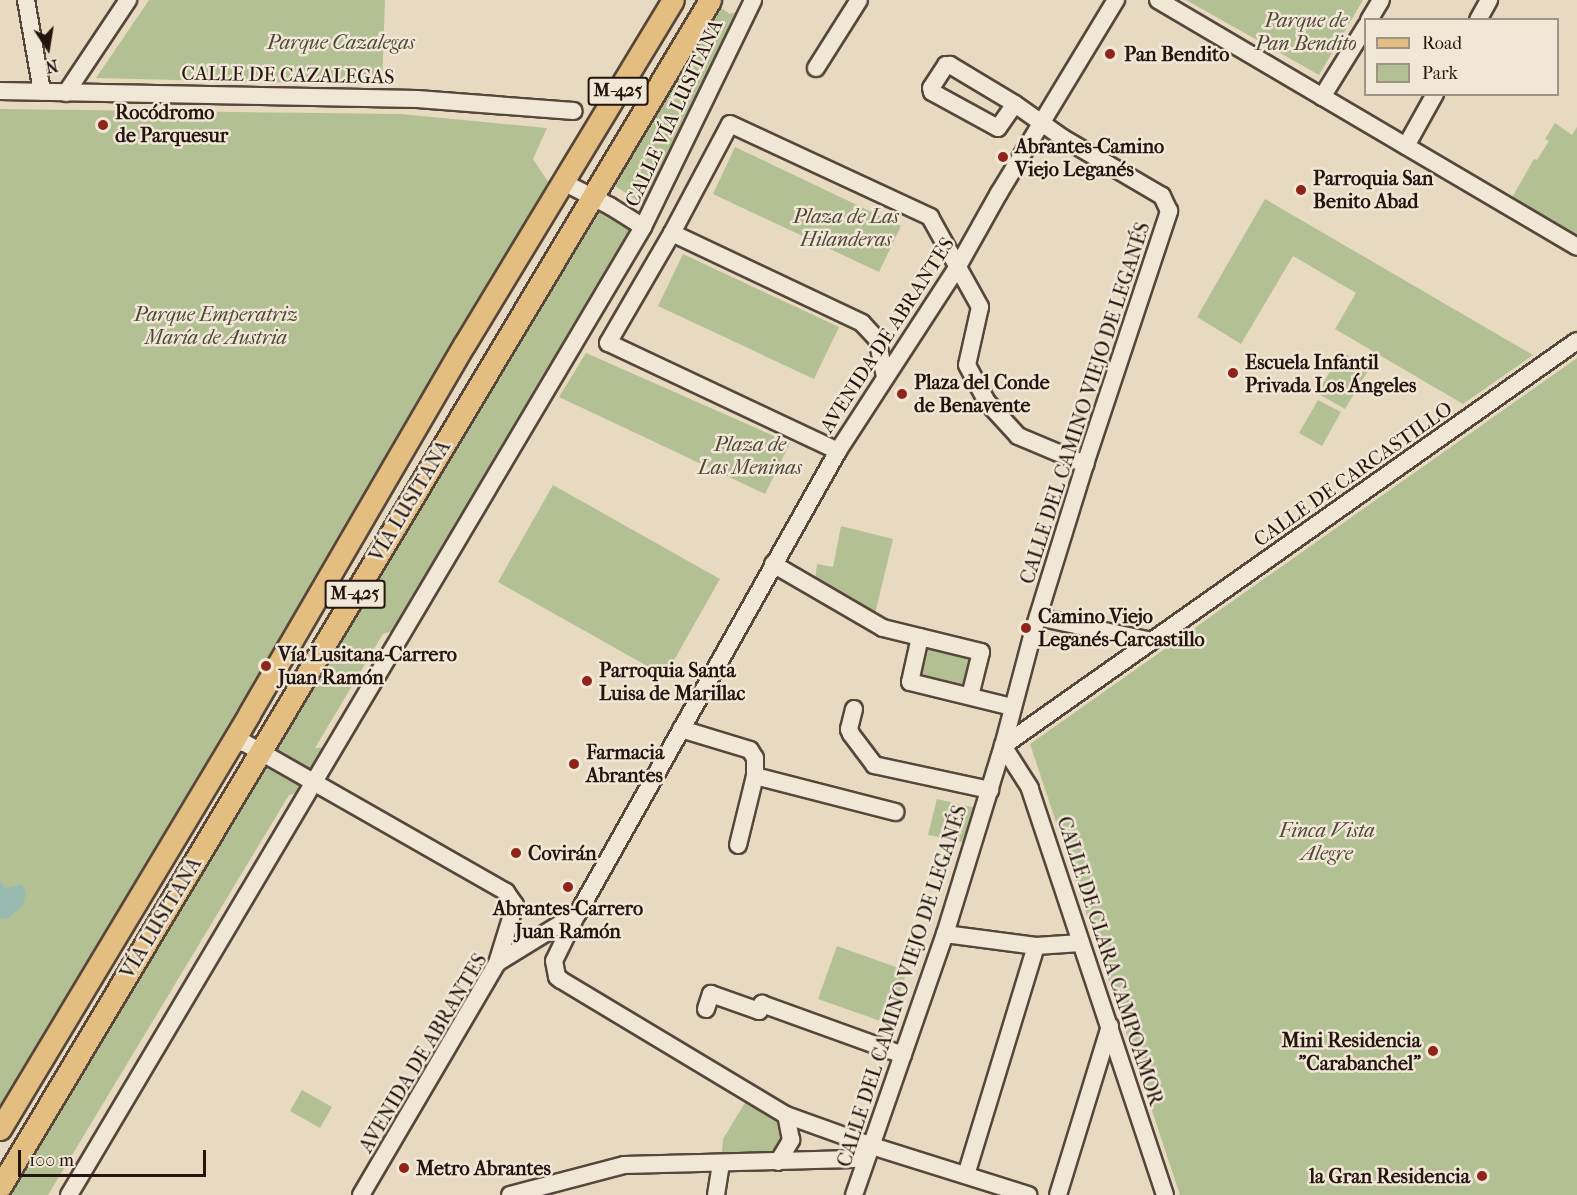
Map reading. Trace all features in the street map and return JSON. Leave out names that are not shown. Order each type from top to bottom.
[{"type":"main road","name":"VÍA LUSITANA","points":[[0,1129],[232,741],[464,345],[673,0]]},
{"type":"main road","name":"VÍA LUSITANA","points":[[0,1187],[710,0]]},
{"type":"main road","points":[[118,933],[124,945],[144,946]]},
{"type":"street","points":[[26,0],[42,92]]},
{"type":"street","points":[[66,93],[128,0]]},
{"type":"street","name":"CALLE VÍA LUSITANA","points":[[563,182],[610,206],[643,227],[753,0]]},
{"type":"street","points":[[816,68],[859,0]]},
{"type":"street","name":"AVENIDA DE ABRANTES","points":[[361,1195],[497,963],[578,913],[772,564],[838,451],[958,266],[999,193],[1116,0]]},
{"type":"street","points":[[1158,0],[1577,247]]},
{"type":"street","points":[[1370,18],[1381,0]]},
{"type":"street","points":[[1479,18],[1489,0]]},
{"type":"street","points":[[1322,97],[1364,28]]},
{"type":"street","name":"CALLE DEL CAMINO VIEJO DE LEGANÉS","points":[[854,1195],[945,934],[990,790],[1038,617],[1085,464],[1168,211],[1162,196],[1063,138],[1015,104],[950,65],[946,65],[931,88],[932,92],[998,128],[1015,104]]},
{"type":"street","name":"CALLE DE CAZALEGAS","points":[[0,91],[417,99],[574,111]]},
{"type":"street","points":[[1406,146],[1434,96]]},
{"type":"street","points":[[838,451],[608,343],[672,233],[730,124],[930,217],[980,307],[967,365],[987,402],[1018,436],[1085,464]]},
{"type":"street","points":[[69,1195],[643,227]]},
{"type":"street","points":[[672,233],[862,323],[877,339],[885,377]]},
{"type":"street","name":"CALLE DE CARCASTILLO","points":[[1003,746],[1577,341]]},
{"type":"street","points":[[772,564],[883,628],[981,652],[970,696]]},
{"type":"street","points":[[1038,617],[1152,641]]},
{"type":"street","points":[[920,637],[910,682],[1012,707]]},
{"type":"street","name":"CALLE DEL CAMINO VIEJO DE LEGANÉS","points":[[854,709],[849,729],[874,765],[990,790]]},
{"type":"street","points":[[681,729],[750,750],[757,765],[738,845]]},
{"type":"street","points":[[232,741],[244,743],[506,892],[515,905],[497,963]]},
{"type":"street","name":"CALLE DE CLARA CAMPOAMOR","points":[[1003,746],[1030,788],[1165,1195]]},
{"type":"street","points":[[755,776],[895,812]]},
{"type":"street","points":[[578,913],[554,961],[557,977],[786,1115],[872,1146],[1028,1195]]},
{"type":"street","points":[[945,934],[1036,946],[1081,943]]},
{"type":"street","points":[[966,1175],[1036,946]]},
{"type":"street","points":[[706,1009],[711,994],[759,1011],[762,1004],[903,1055]]},
{"type":"street","points":[[1058,1195],[1110,1026]]},
{"type":"street","points":[[778,1162],[791,1140],[786,1115]]},
{"type":"street","points":[[510,1195],[624,1166],[853,1159],[872,1146]]},
{"type":"street","points":[[716,1195],[721,1163]]},
{"type":"green space","name":"Parque Cazalegas","points":[[149,0],[385,0],[382,85],[96,78]]},
{"type":"green space","name":"Parque de Pan Bendito","points":[[1186,0],[1363,0],[1319,75]]},
{"type":"green space","points":[[715,4],[730,14],[741,10],[647,207],[609,182]]},
{"type":"green space","name":"Parque Emperatriz María de Austria","points":[[0,109],[401,114],[547,128],[533,159],[551,186],[0,1106]]},
{"type":"green space","points":[[1555,123],[1572,135],[1577,127],[1577,239],[1510,201],[1534,159],[1537,160],[1549,141],[1545,139]]},
{"type":"green space","name":"Plaza de Las Hilanderas","points":[[735,147],[901,226],[879,272],[713,194]]},
{"type":"green space","points":[[1265,199],[1533,355],[1463,404],[1335,329],[1356,293],[1293,256],[1241,344],[1197,317]]},
{"type":"green space","points":[[598,201],[637,222],[573,326],[397,630],[383,634],[315,748],[327,747],[299,793],[289,795],[48,1195],[6,1195]]},
{"type":"green space","points":[[683,254],[839,327],[814,379],[658,306]]},
{"type":"green space","points":[[1342,352],[1369,369],[1345,409],[1317,393]]},
{"type":"green space","name":"Plaza de Las Meninas","points":[[586,353],[790,443],[765,494],[559,397]]},
{"type":"green space","name":"Finca Vista Alegre","points":[[1577,358],[1577,1195],[1180,1195],[1030,744]]},
{"type":"green space","points":[[1318,400],[1341,412],[1322,446],[1299,433]]},
{"type":"green space","points":[[553,485],[720,579],[665,676],[498,582]]},
{"type":"green space","points":[[841,526],[893,539],[873,622],[815,580],[817,564],[833,567]]},
{"type":"green space","points":[[920,637],[981,652],[970,696],[910,682]]},
{"type":"green space","points":[[937,799],[976,808],[967,843],[928,835]]},
{"type":"green space","points":[[837,946],[907,971],[889,1024],[818,999]]},
{"type":"green space","points":[[302,1090],[332,1107],[320,1128],[290,1111]]},
{"type":"green space","points":[[751,1093],[786,1115],[791,1140],[778,1162],[721,1163],[723,1139]]},
{"type":"water","points":[[0,880],[5,888],[22,885],[26,892],[23,906],[7,919],[0,918]]},
{"type":"place","name":"Pan Bendito","points":[[1110,54]]},
{"type":"place","name":"Rocódromo de Parquesur","points":[[103,125]]},
{"type":"place","name":"Abrantes-Camino Viejo Leganés","points":[[1003,157]]},
{"type":"place","name":"Parroquia San Benito Abad","points":[[1301,190]]},
{"type":"place","name":"Escuela Infantil Privada Los Ángeles","points":[[1233,373]]},
{"type":"place","name":"Plaza del Conde de Benavente","points":[[902,394]]},
{"type":"place","name":"Camino Viejo Leganés-Carcastillo","points":[[1026,628]]},
{"type":"place","name":"Vía Lusitana-Carrero Juan Ramón","points":[[266,666]]},
{"type":"place","name":"Parroquia Santa Luisa de Marillac","points":[[587,681]]},
{"type":"place","name":"Farmacia Abrantes","points":[[574,764]]},
{"type":"place","name":"Covirán","points":[[516,853]]},
{"type":"place","name":"Abrantes-Carrero Juan Ramón","points":[[568,887]]},
{"type":"place","name":"Mini Residencia \"Carabanchel\"","points":[[1433,1051]]},
{"type":"place","name":"Metro Abrantes","points":[[404,1168]]},
{"type":"place","name":"la Gran Residencia","points":[[1482,1176]]}]
